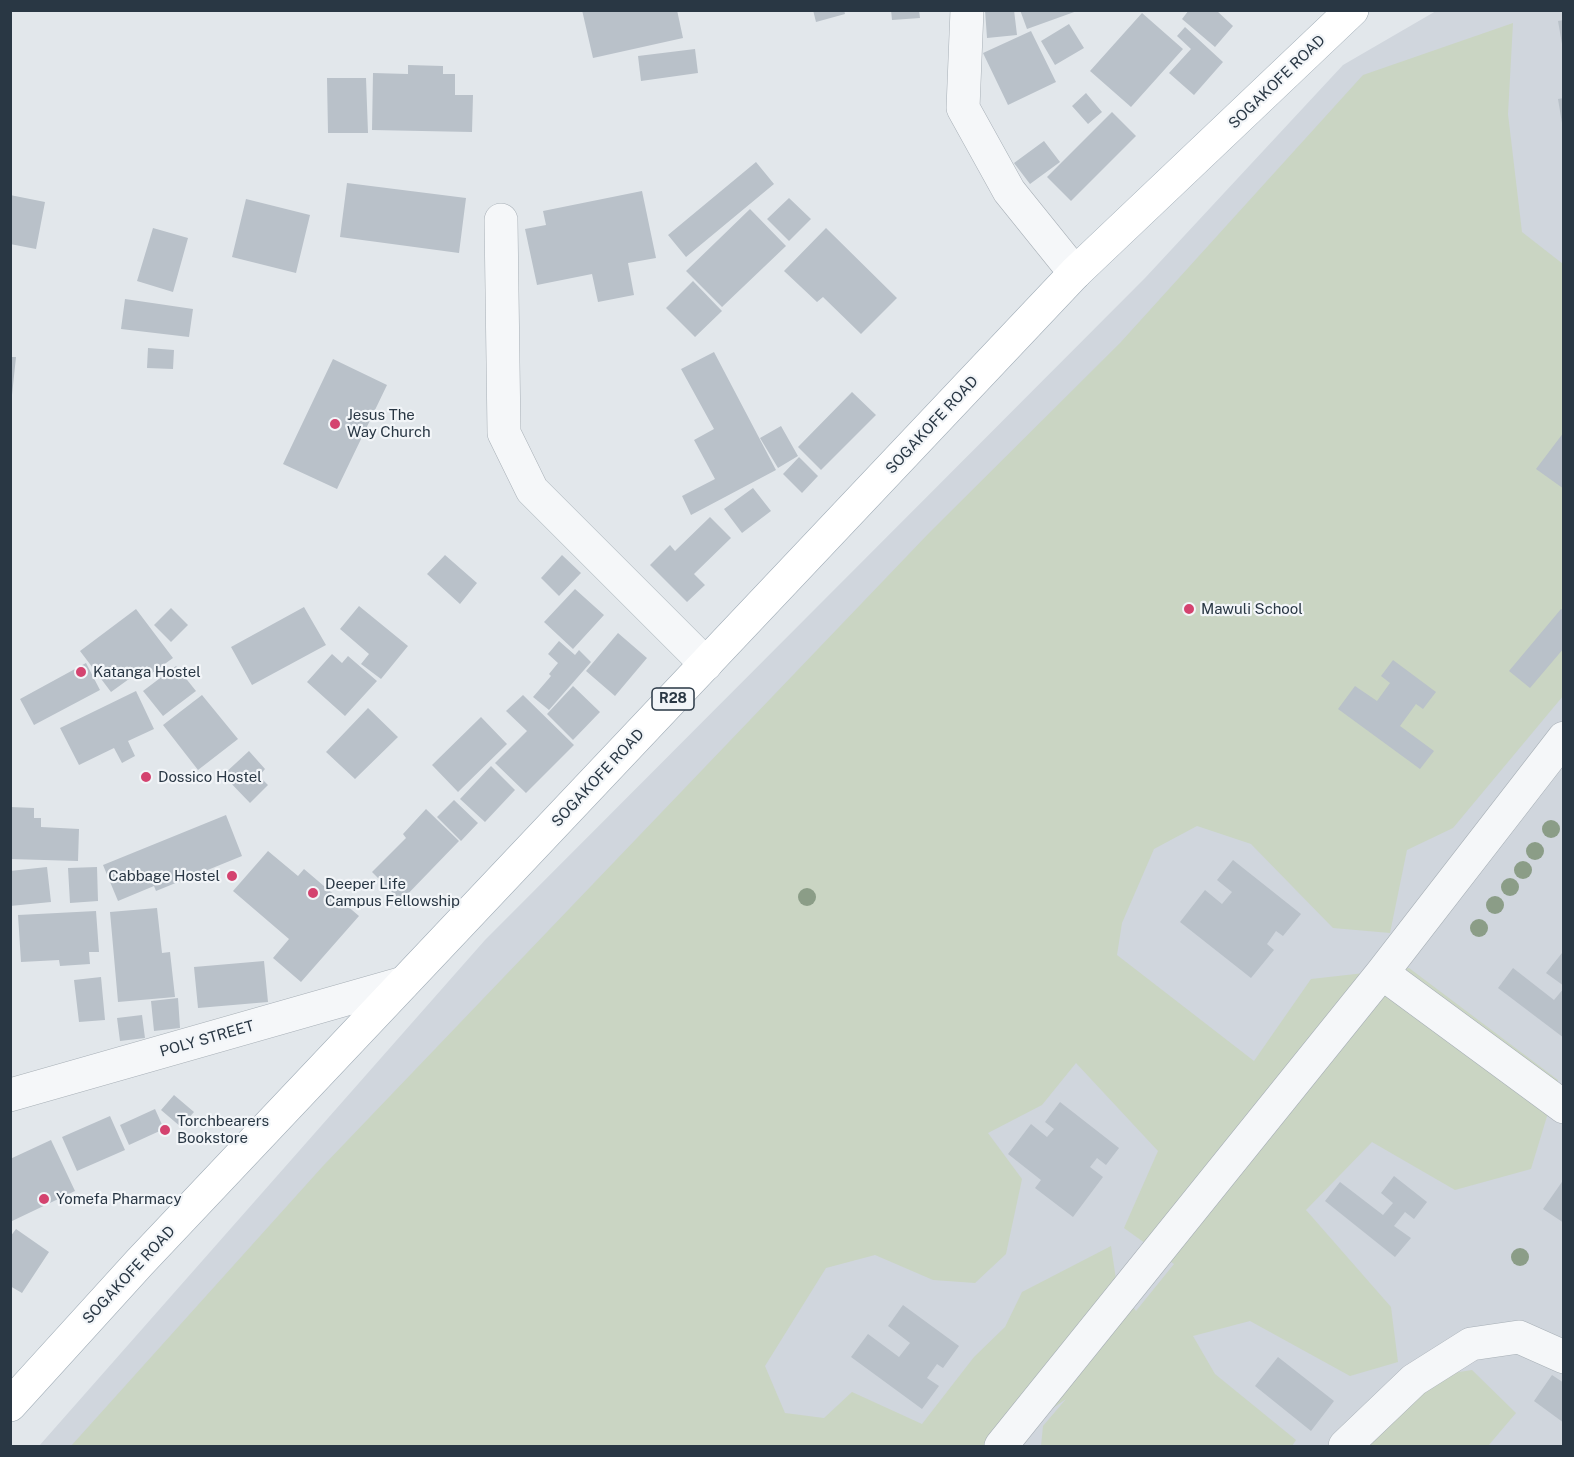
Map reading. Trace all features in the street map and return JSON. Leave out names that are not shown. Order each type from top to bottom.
[{"type":"main road","name":"SOGAKOFE ROAD","points":[[10,1405],[140,1262],[1075,273],[1352,10]]},
{"type":"street","points":[[967,10],[963,108],[1009,191],[1075,273]]},
{"type":"street","points":[[501,220],[504,433],[532,490],[706,664]]},
{"type":"street","points":[[1001,1446],[1382,973],[1563,738]]},
{"type":"street","points":[[1382,973],[1563,1107]]},
{"type":"street","name":"POLY STREET","points":[[10,1095],[403,983]]},
{"type":"street","points":[[1345,1446],[1414,1380],[1471,1344],[1519,1337],[1563,1357]]},
{"type":"shaded area","name":"Mawuli School","points":[[1436,11],[1563,11],[1563,1446],[39,1446],[485,940],[1145,278],[1343,65]]},
{"type":"green space","name":"Mawuli School","points":[[1513,23],[1508,114],[1522,232],[1563,264],[1563,696],[1453,828],[1407,850],[1390,933],[1333,928],[1251,844],[1197,826],[1154,849],[1122,923],[1117,955],[1254,1061],[1311,979],[1409,968],[1558,1080],[1531,1169],[1455,1190],[1372,1142],[1306,1210],[1391,1307],[1398,1362],[1350,1376],[1250,1321],[1193,1336],[1215,1374],[1296,1440],[1292,1446],[1041,1446],[1043,1426],[1066,1399],[999,1446],[71,1446],[323,1166],[929,533],[1120,343],[1363,75]],"holes":[[[1076,1063],[1158,1151],[1124,1228],[1174,1264],[1136,1311],[1117,1286],[1111,1246],[1022,1292],[1005,1327],[974,1357],[922,1424],[852,1392],[824,1418],[785,1413],[765,1366],[826,1268],[875,1255],[933,1280],[975,1283],[1006,1254],[1022,1179],[988,1133],[1042,1105]]]},
{"type":"green space","points":[[1472,1370],[1516,1413],[1488,1446],[1361,1446],[1440,1375]]},
{"type":"building","points":[[582,10],[677,10],[683,38],[593,58]]},
{"type":"building","points":[[813,10],[844,10],[845,14],[816,22]]},
{"type":"building","points":[[891,10],[919,10],[920,18],[892,20]]},
{"type":"building","points":[[985,10],[1014,10],[1017,35],[987,38]]},
{"type":"building","points":[[1020,10],[1077,10],[1077,11],[1027,29]]},
{"type":"building","points":[[1189,10],[1216,10],[1233,26],[1215,47],[1182,19]]},
{"type":"building","points":[[1142,13],[1183,49],[1131,107],[1090,71]]},
{"type":"building","points":[[1564,20],[1564,43],[1562,44],[1558,21]]},
{"type":"building","points":[[1069,24],[1084,48],[1055,65],[1041,41]]},
{"type":"building","points":[[1185,27],[1223,62],[1194,95],[1169,73],[1191,49],[1177,36]]},
{"type":"building","points":[[1031,31],[1056,82],[1008,105],[983,53]]},
{"type":"building","points":[[695,49],[698,73],[641,81],[638,56]]},
{"type":"building","points":[[408,65],[443,66],[443,74],[455,74],[455,95],[473,95],[472,132],[372,130],[373,73],[408,74]]},
{"type":"building","points":[[327,78],[366,78],[368,133],[328,133]]},
{"type":"building","points":[[1086,93],[1102,112],[1088,124],[1072,106]]},
{"type":"building","points":[[1564,98],[1564,123],[1562,123],[1558,99]]},
{"type":"building","points":[[1112,112],[1136,136],[1071,201],[1047,177]]},
{"type":"building","points":[[1044,141],[1060,162],[1030,184],[1014,163]]},
{"type":"building","points":[[756,162],[774,184],[686,257],[668,235]]},
{"type":"building","points":[[347,183],[466,198],[459,253],[340,237]]},
{"type":"building","points":[[642,191],[656,258],[628,263],[634,295],[598,302],[592,274],[537,285],[525,229],[546,225],[543,211]]},
{"type":"building","points":[[10,195],[45,202],[36,249],[10,244]]},
{"type":"building","points":[[789,198],[811,219],[789,241],[767,219]]},
{"type":"building","points":[[246,199],[310,215],[296,273],[232,257]]},
{"type":"building","points":[[750,209],[786,246],[722,307],[686,271]]},
{"type":"building","points":[[153,228],[188,238],[173,292],[137,281]]},
{"type":"building","points":[[826,228],[897,298],[861,334],[823,297],[817,302],[784,271]]},
{"type":"building","points":[[693,281],[722,311],[695,337],[666,308]]},
{"type":"building","points":[[125,299],[193,309],[189,337],[121,329]]},
{"type":"building","points":[[148,348],[174,350],[173,369],[147,368]]},
{"type":"building","points":[[714,352],[776,470],[691,515],[682,496],[715,479],[694,440],[714,429],[681,369]]},
{"type":"building","points":[[10,357],[16,357],[12,395],[10,395]]},
{"type":"building","name":"Jesus The Way Church","points":[[333,359],[387,385],[337,489],[283,464]]},
{"type":"building","points":[[852,392],[876,415],[821,470],[798,447]]},
{"type":"building","points":[[781,426],[798,456],[778,468],[760,438]]},
{"type":"building","points":[[1564,432],[1564,489],[1536,469]]},
{"type":"building","points":[[799,457],[818,476],[802,493],[783,474]]},
{"type":"building","points":[[753,488],[771,511],[742,533],[724,509]]},
{"type":"building","points":[[710,517],[731,538],[694,574],[705,585],[687,602],[650,565],[670,545],[675,551]]},
{"type":"building","points":[[445,555],[477,583],[460,604],[427,574]]},
{"type":"building","points":[[562,555],[581,573],[559,596],[541,578]]},
{"type":"building","points":[[575,589],[604,615],[573,649],[544,622]]},
{"type":"building","points":[[359,606],[408,646],[381,679],[361,664],[369,654],[340,629]]},
{"type":"building","points":[[304,607],[326,645],[252,685],[231,647]]},
{"type":"building","points":[[171,608],[188,625],[171,642],[154,625]]},
{"type":"building","points":[[136,609],[173,658],[152,673],[147,666],[111,692],[80,651]]},
{"type":"building","points":[[1561,609],[1564,611],[1564,648],[1530,688],[1509,671]]},
{"type":"building","points":[[618,633],[647,658],[615,696],[586,671]]},
{"type":"building","points":[[559,641],[575,655],[579,650],[591,662],[549,710],[533,697],[551,676],[549,674],[558,663],[548,654]]},
{"type":"building","points":[[332,654],[342,663],[348,656],[377,681],[345,716],[307,682]]},
{"type":"building","points":[[1393,660],[1436,692],[1423,709],[1416,704],[1400,726],[1434,751],[1420,769],[1338,709],[1355,686],[1377,701],[1390,683],[1381,676]]},
{"type":"building","points":[[86,663],[100,690],[34,725],[20,699]]},
{"type":"building","points":[[176,666],[196,691],[163,716],[143,691]]},
{"type":"building","points":[[573,686],[600,712],[573,740],[547,714]]},
{"type":"building","points":[[136,691],[154,729],[128,741],[135,756],[122,763],[114,748],[79,765],[60,728]]},
{"type":"building","points":[[202,695],[238,739],[198,770],[163,725]]},
{"type":"building","points":[[523,695],[574,745],[526,793],[495,763],[527,731],[506,711]]},
{"type":"building","points":[[368,708],[398,737],[355,779],[326,752]]},
{"type":"building","points":[[481,717],[507,744],[458,792],[432,765]]},
{"type":"building","points":[[249,751],[265,769],[259,776],[268,785],[250,803],[223,775]]},
{"type":"building","points":[[491,766],[515,790],[485,822],[460,799]]},
{"type":"building","points":[[454,800],[478,823],[461,841],[437,817]]},
{"type":"building","points":[[10,807],[34,808],[34,818],[41,818],[41,827],[79,829],[78,861],[10,859]]},
{"type":"building","points":[[426,809],[459,841],[401,901],[372,872],[406,838],[403,834]]},
{"type":"building","points":[[226,815],[242,856],[156,891],[154,886],[118,901],[103,865]]},
{"type":"building","points":[[268,851],[298,876],[304,869],[359,916],[301,982],[273,958],[289,939],[233,891]]},
{"type":"building","points":[[1233,860],[1301,914],[1283,936],[1276,931],[1267,944],[1274,950],[1251,978],[1180,922],[1205,890],[1222,904],[1232,892],[1217,880]]},
{"type":"building","points":[[47,867],[51,902],[10,906],[10,871]]},
{"type":"building","points":[[97,867],[98,901],[70,903],[68,868]]},
{"type":"building","points":[[157,908],[162,953],[170,952],[175,997],[118,1002],[110,912]]},
{"type":"building","points":[[96,911],[99,952],[89,952],[90,964],[60,966],[59,960],[21,962],[18,915]]},
{"type":"building","points":[[1562,953],[1564,954],[1564,986],[1546,973]]},
{"type":"building","points":[[264,961],[268,1002],[198,1008],[194,967]]},
{"type":"building","points":[[1513,968],[1554,1000],[1564,988],[1564,1038],[1498,988]]},
{"type":"building","points":[[101,977],[105,1020],[79,1022],[74,980]]},
{"type":"building","points":[[178,998],[180,1028],[154,1031],[151,1001]]},
{"type":"building","points":[[142,1015],[145,1038],[120,1041],[117,1018]]},
{"type":"building","points":[[174,1095],[194,1112],[181,1127],[161,1110]]},
{"type":"building","points":[[1060,1102],[1119,1148],[1106,1165],[1097,1158],[1090,1167],[1103,1177],[1073,1217],[1035,1188],[1041,1180],[1008,1154],[1031,1124],[1047,1137],[1054,1129],[1045,1122]]},
{"type":"building","points":[[155,1109],[164,1129],[129,1145],[120,1125]]},
{"type":"building","points":[[110,1116],[125,1150],[77,1171],[62,1137]]},
{"type":"building","points":[[51,1140],[75,1191],[10,1222],[10,1159]]},
{"type":"building","points":[[1394,1176],[1427,1202],[1414,1219],[1405,1212],[1394,1226],[1411,1238],[1395,1257],[1325,1201],[1340,1182],[1383,1215],[1393,1203],[1381,1193]]},
{"type":"building","points":[[1564,1179],[1564,1223],[1543,1209]]},
{"type":"building","points":[[16,1229],[49,1252],[22,1293],[10,1286],[10,1237]]},
{"type":"building","points":[[903,1305],[959,1346],[943,1368],[937,1364],[927,1378],[939,1386],[922,1409],[851,1357],[868,1334],[899,1357],[910,1343],[888,1326]]},
{"type":"building","points":[[1278,1357],[1334,1401],[1311,1431],[1255,1386]]},
{"type":"building","points":[[1552,1375],[1564,1383],[1564,1423],[1534,1401]]},
{"type":"place","name":"Jesus The Way Church","points":[[335,424]]},
{"type":"place","name":"Mawuli School","points":[[1189,609]]},
{"type":"place","name":"Katanga Hostel","points":[[81,672]]},
{"type":"place","name":"Dossico Hostel","points":[[146,777]]},
{"type":"place","name":"Cabbage Hostel","points":[[232,876]]},
{"type":"place","name":"Deeper Life Campus Fellowship","points":[[313,893]]},
{"type":"place","name":"Torchbearers Bookstore","points":[[165,1130]]},
{"type":"place","name":"Yomefa Pharmacy","points":[[44,1199]]}]
